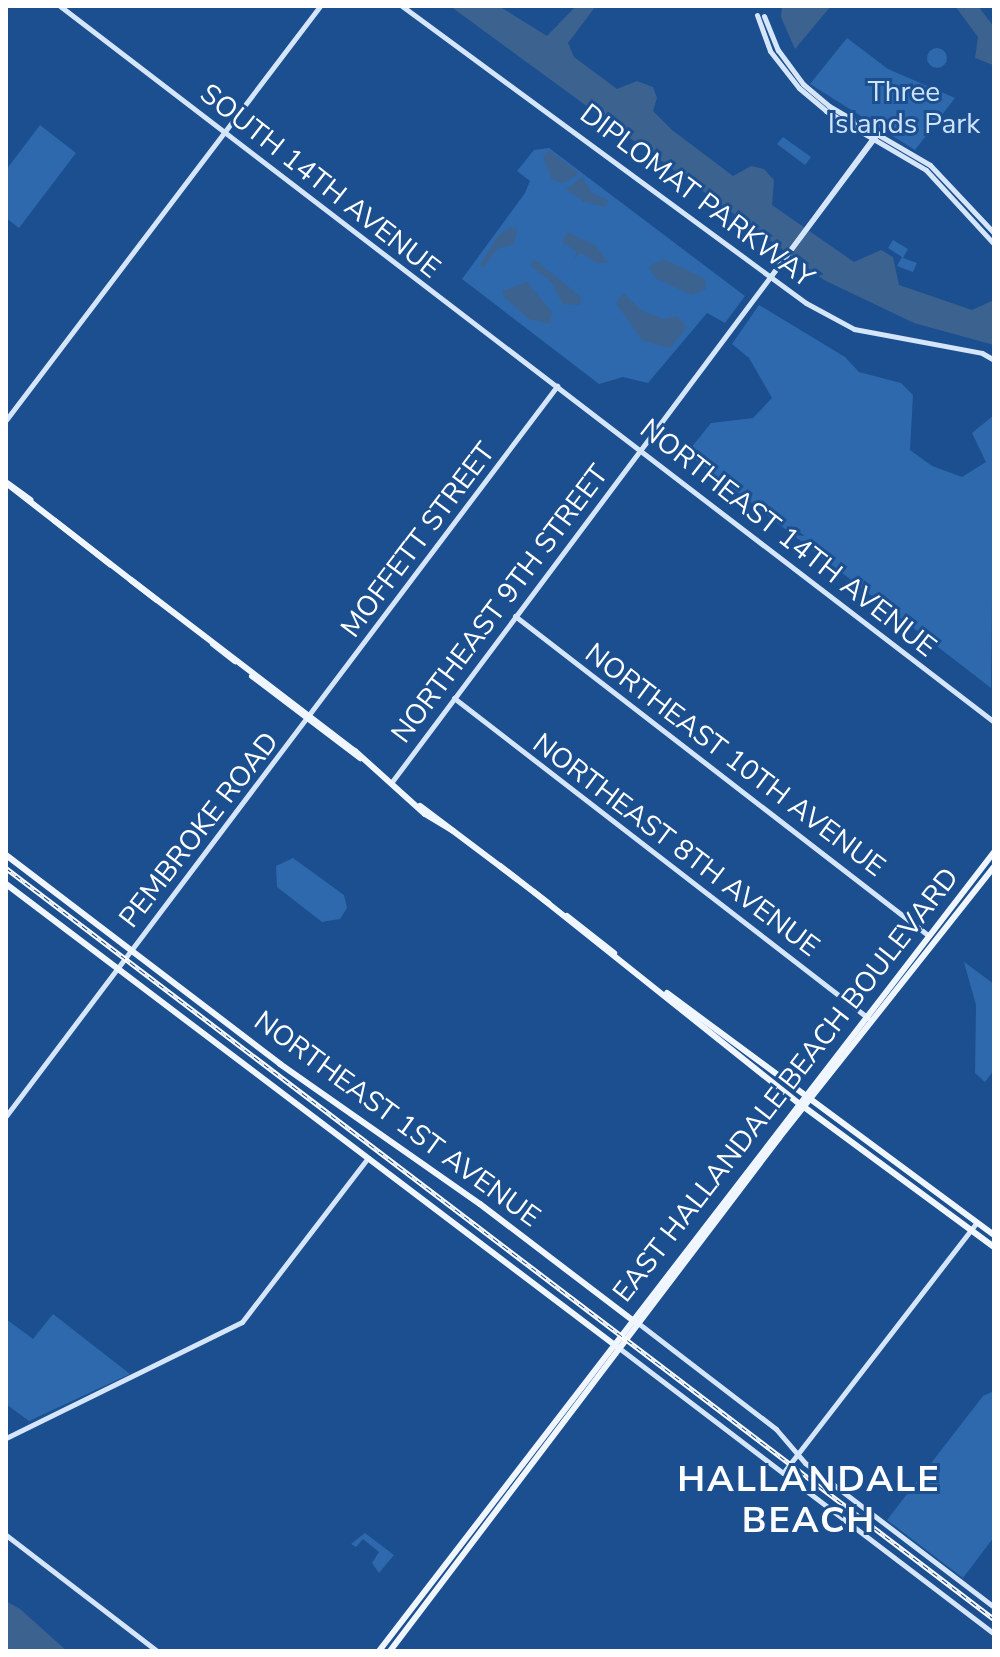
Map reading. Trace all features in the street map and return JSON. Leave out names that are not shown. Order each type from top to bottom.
[{"type":"main road","points":[[6,483],[663,992],[802,1106],[994,1247]]},
{"type":"main road","name":"EAST HALLANDALE BEACH BOULEVARD","points":[[808,1099],[867,1016],[994,852]]},
{"type":"main road","name":"NORTHEAST 1ST AVENUE","points":[[6,855],[635,1322]]},
{"type":"main road","name":"EAST HALLANDALE BEACH BOULEVARD","points":[[616,1346],[671,1281],[718,1209],[874,1023],[994,867]]},
{"type":"main road","points":[[6,884],[616,1346]]},
{"type":"main road","points":[[663,992],[994,1235]]},
{"type":"main road","name":"EAST HALLANDALE BEACH BOULEVARD","points":[[635,1322],[681,1255],[710,1224],[802,1106]]},
{"type":"main road","points":[[671,1281],[681,1255]]},
{"type":"main road","points":[[379,1651],[616,1346]]},
{"type":"main road","points":[[390,1651],[616,1346]]},
{"type":"street","name":"SOUTH 14TH AVENUE","points":[[60,6],[557,386]]},
{"type":"street","points":[[6,420],[320,6]]},
{"type":"street","name":"DIPLOMAT PARKWAY","points":[[402,6],[770,278],[854,329],[982,353],[994,360]]},
{"type":"street","points":[[757,15],[770,51],[799,88],[826,111],[939,173],[994,233]]},
{"type":"street","points":[[764,16],[778,50],[803,84],[937,179],[994,244]]},
{"type":"street","name":"NORTHEAST 9TH STREET","points":[[391,783],[876,136]]},
{"type":"street","name":"NORTHEAST 14TH AVENUE","points":[[557,386],[994,722]]},
{"type":"street","name":"MOFFETT STREET","points":[[308,719],[557,386]]},
{"type":"street","name":"NORTHEAST 10TH AVENUE","points":[[515,616],[929,936]]},
{"type":"street","name":"NORTHEAST 8TH AVENUE","points":[[454,698],[874,1023]]},
{"type":"street","name":"PEMBROKE ROAD","points":[[6,1116],[308,719]]},
{"type":"street","points":[[6,1438],[242,1322],[368,1158]]},
{"type":"street","points":[[783,1473],[977,1222]]},
{"type":"street","points":[[635,1322],[789,1443],[797,1456],[994,1607]]},
{"type":"street","points":[[616,1346],[994,1634]]},
{"type":"street","points":[[789,1443],[808,1443]]},
{"type":"street","points":[[6,1535],[157,1651]]},
{"type":"green space","name":"Three Islands Park","points":[[847,38],[888,69],[955,98],[915,150],[810,84]]},
{"type":"green space","points":[[937,48],[944,51],[947,58],[944,65],[937,68],[930,65],[927,58],[930,51]]},
{"type":"green space","points":[[40,125],[76,153],[19,228],[6,218],[6,170]]},
{"type":"green space","points":[[783,137],[811,157],[805,165],[777,144]]},
{"type":"green space","points":[[549,148],[745,296],[725,323],[707,313],[648,383],[623,377],[599,384],[462,279],[525,193],[530,181],[517,171],[534,150]]},
{"type":"green space","points":[[893,240],[908,249],[903,258],[917,263],[913,272],[897,266],[902,257],[888,248]]},
{"type":"green space","points":[[759,305],[845,357],[859,372],[901,383],[913,395],[910,450],[932,466],[962,477],[986,462],[972,433],[994,415],[991,688],[687,453],[711,423],[753,418],[772,398],[749,358],[732,344]]},
{"type":"green space","points":[[293,858],[344,895],[347,908],[340,919],[322,922],[277,887],[276,866]]},
{"type":"green space","points":[[964,962],[994,984],[994,1070],[985,1082],[975,1073],[976,1005]]},
{"type":"green space","points":[[53,1314],[130,1374],[29,1421],[6,1404],[6,1319],[33,1339]]},
{"type":"green space","points":[[994,1391],[994,1537],[963,1578],[887,1520],[983,1396]]},
{"type":"green space","points":[[365,1533],[394,1555],[379,1573],[372,1563],[379,1552],[363,1539],[356,1547],[351,1544]]},
{"type":"shaded area","points":[[450,6],[499,6],[547,36],[576,6],[596,6],[568,43],[574,57],[617,89],[637,81],[653,87],[657,98],[653,111],[672,130],[733,176],[751,166],[764,169],[774,180],[772,205],[854,262],[881,250],[893,257],[899,285],[972,310],[994,300],[994,345],[914,323],[824,280]]},
{"type":"shaded area","points":[[782,6],[831,6],[795,49],[781,17]]},
{"type":"shaded area","points":[[955,6],[978,6],[994,27],[993,65],[975,58],[978,37]]},
{"type":"shaded area","points":[[548,150],[578,172],[577,175],[563,183],[552,179],[543,157]]},
{"type":"shaded area","points":[[582,177],[592,193],[608,200],[606,207],[584,202],[566,189]]},
{"type":"shaded area","points":[[510,227],[517,229],[514,244],[497,249],[484,267],[480,265],[498,236]]},
{"type":"shaded area","points":[[567,232],[595,245],[608,262],[599,264],[581,253],[574,259],[577,252],[562,242]]},
{"type":"shaded area","points":[[534,259],[581,297],[580,305],[563,304],[551,282],[531,266]]},
{"type":"shaded area","points":[[664,259],[705,279],[706,289],[692,295],[655,278],[649,266]]},
{"type":"shaded area","points":[[527,282],[552,312],[550,324],[529,319],[504,297],[502,291]]},
{"type":"shaded area","points":[[624,293],[642,311],[664,319],[677,316],[687,327],[670,348],[643,341],[616,303]]},
{"type":"shaded area","points":[[6,1601],[20,1609],[67,1651],[6,1651]]},
{"type":"railway","points":[[6,868],[994,1619]]},
{"type":"district","name":"HALLANDALE BEACH","points":[[809,1500]]}]
